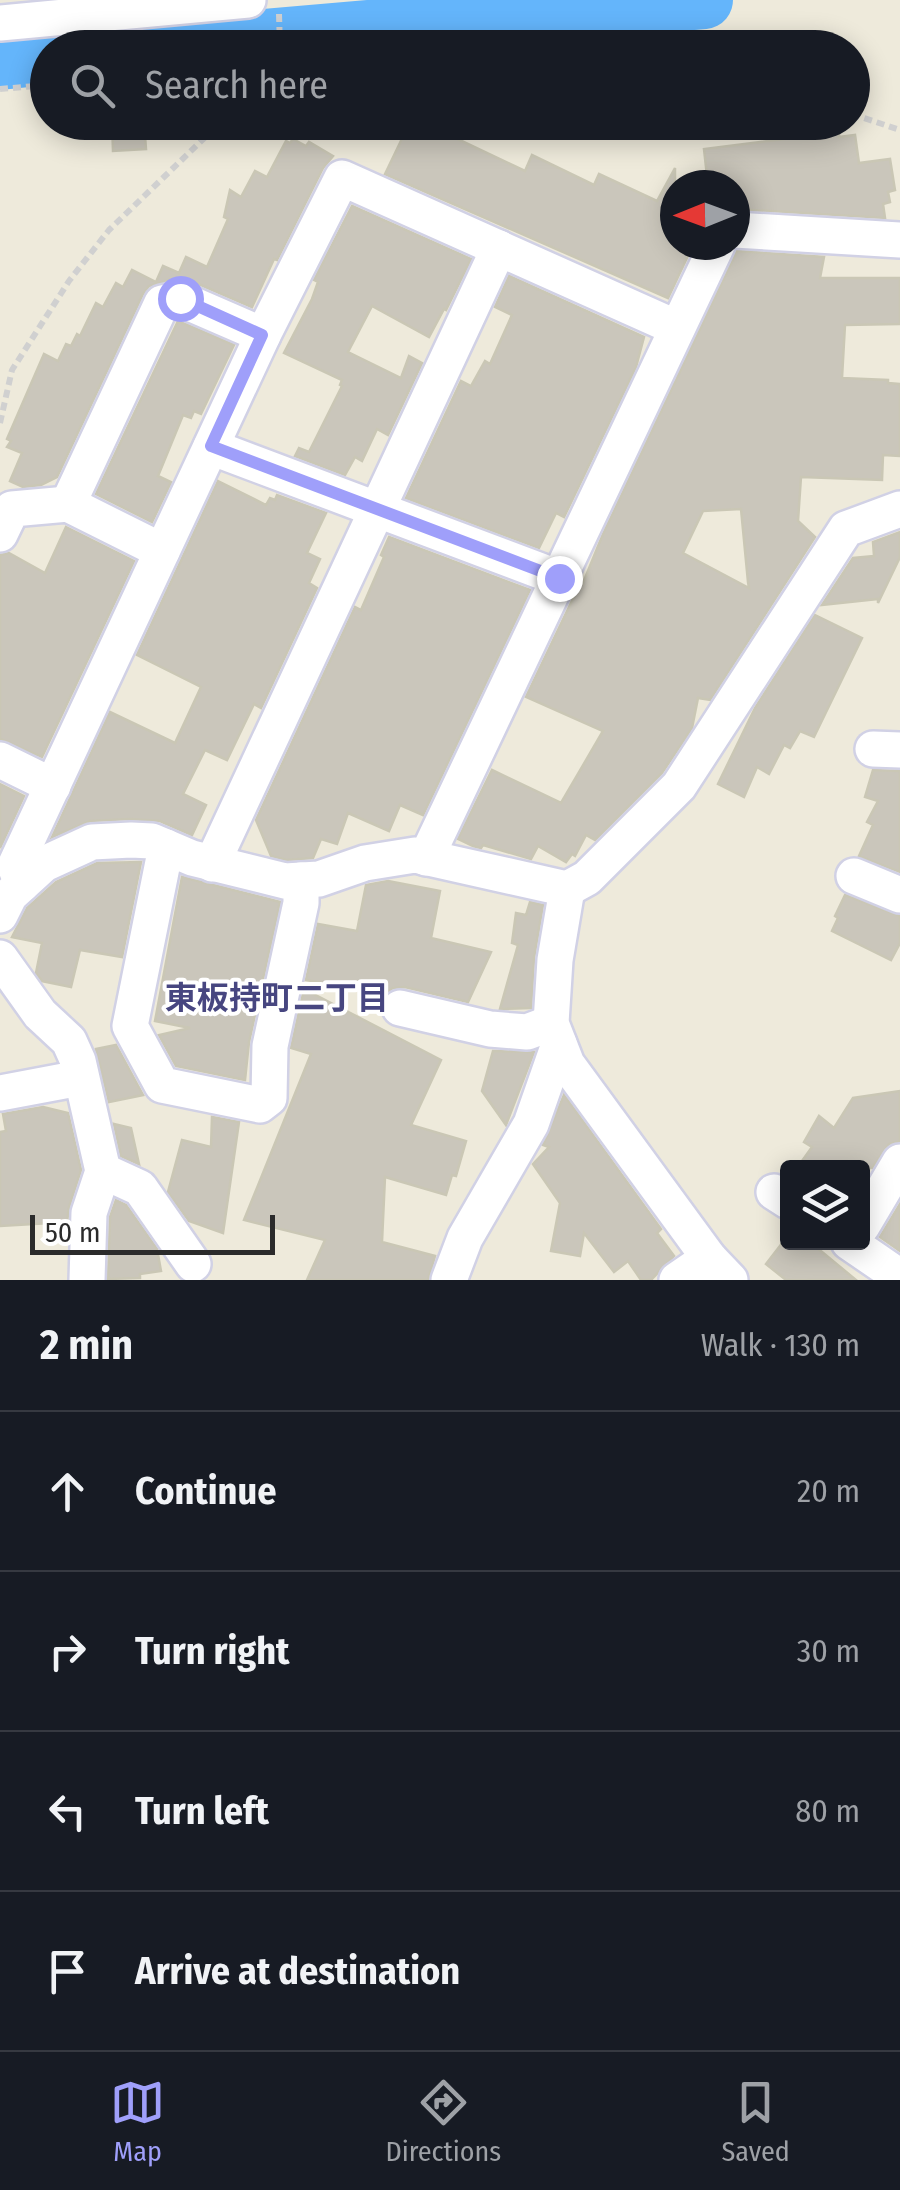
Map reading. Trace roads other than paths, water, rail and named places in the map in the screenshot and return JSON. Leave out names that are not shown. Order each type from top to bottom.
[{"type":"street","points":[[0,24],[248,0]]},
{"type":"street","points":[[22,884],[15,866],[262,335],[342,178],[677,328]]},
{"type":"street","points":[[750,231],[900,240]]},
{"type":"street","points":[[212,864],[499,248]]},
{"type":"street","points":[[426,858],[710,260]]},
{"type":"street","points":[[68,504],[162,303],[180,298],[262,335]]},
{"type":"street","points":[[211,446],[559,578]]},
{"type":"street","points":[[0,534],[12,509],[68,504],[162,551]]},
{"type":"street","points":[[0,915],[10,895],[44,864],[92,842],[152,842],[212,864],[285,881],[319,879],[365,863],[416,855],[567,888],[586,878],[679,786],[846,529],[900,508]]},
{"type":"street","points":[[0,760],[53,786]]},
{"type":"street","points":[[166,848],[130,1026],[162,1085],[260,1105],[270,1098],[270,1046],[301,903],[301,880]]},
{"type":"street","points":[[854,876],[900,895]]},
{"type":"street","points":[[449,1280],[466,1238],[531,1124],[555,1033],[556,960],[567,888]]},
{"type":"street","points":[[0,958],[40,1014],[69,1041],[78,1060],[102,1172],[89,1214],[87,1280]]},
{"type":"street","points":[[400,1008],[490,1029],[555,1033]]},
{"type":"street","points":[[555,1033],[567,1064],[719,1269],[676,1280]]},
{"type":"street","points":[[0,1093],[80,1078]]},
{"type":"street","points":[[870,1212],[900,1162]]},
{"type":"street","points":[[102,1172],[140,1188],[193,1264]]},
{"type":"street","points":[[867,1250],[900,1277]]},
{"type":"waterway","points":[[356,30],[704,0]]},
{"type":"waterway","points":[[0,61],[30,58]]},
{"type":"district","name":"東板持町二丁目","points":[[277,998]]}]
